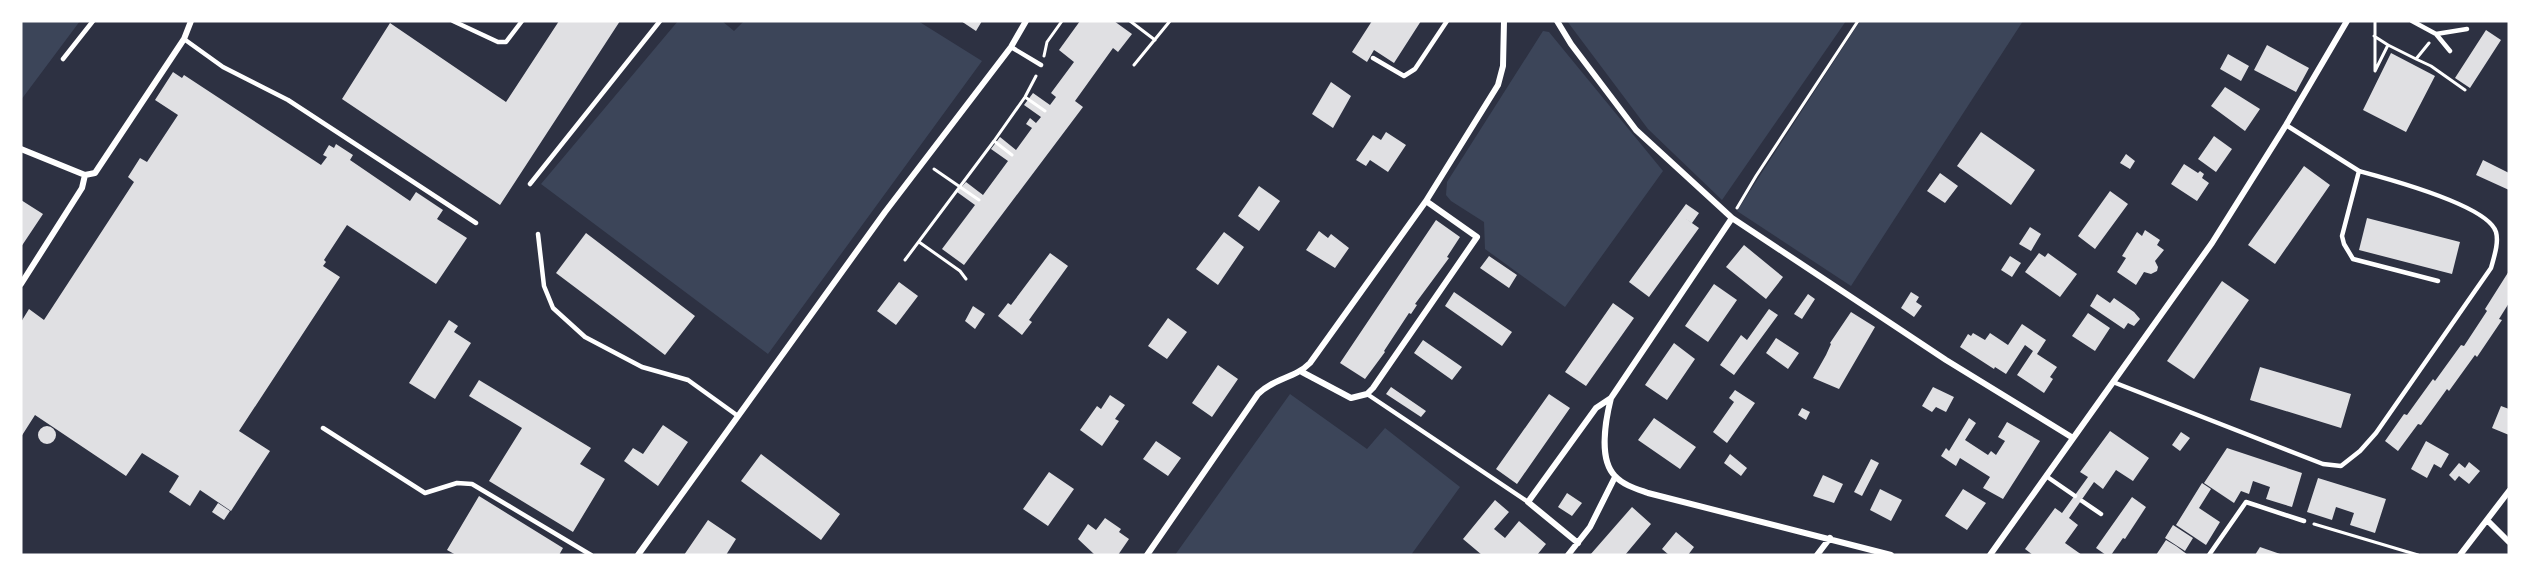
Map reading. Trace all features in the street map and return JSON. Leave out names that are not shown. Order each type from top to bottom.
[{"type":"street","points":[[21,149],[85,175],[95,173],[184,39],[191,21]]},
{"type":"street","points":[[638,555],[885,212],[1011,47],[1026,21]]},
{"type":"street","points":[[1147,555],[1258,394],[1272,382],[1302,372],[1318,354],[1426,201],[1497,86],[1503,66],[1504,21]]},
{"type":"street","points":[[1557,21],[1571,44],[1636,130],[1732,218],[1946,360],[2073,438]]},
{"type":"street","points":[[1990,555],[2212,243],[2286,125],[2347,21]]},
{"type":"street","points":[[21,284],[82,188],[85,175]]},
{"type":"street","points":[[1302,372],[1351,398],[1367,394],[1477,237],[1426,201]]},
{"type":"street","points":[[1732,218],[1611,398],[1606,419],[1605,440],[1606,457],[1615,477],[1630,487],[1648,493],[1891,555]]},
{"type":"street","points":[[1578,543],[1528,502],[1596,408],[1611,398]]},
{"type":"street","points":[[1568,555],[1590,527],[1615,477]]},
{"type":"street","points":[[2460,555],[2509,491]]},
{"type":"street","points":[[2487,520],[2509,542]]},
{"type":"street","points":[[1818,555],[1830,538]]},
{"type":"lane","points":[[63,59],[93,21]]},
{"type":"lane","points":[[453,21],[498,42],[506,42],[522,21]]},
{"type":"lane","points":[[530,184],[660,21]]},
{"type":"lane","points":[[1373,58],[1404,76],[1414,69],[1448,21]]},
{"type":"lane","points":[[2412,21],[2436,34],[2450,51]]},
{"type":"lane","points":[[2436,34],[2467,28]]},
{"type":"lane","points":[[184,39],[223,67],[288,100],[476,223]]},
{"type":"lane","points":[[1011,47],[1041,65]]},
{"type":"lane","points":[[2113,382],[2323,464],[2341,466],[2376,433],[2478,288],[2491,268],[2496,249],[2496,232],[2489,221],[2479,213],[2408,184],[2359,171],[2286,125]]},
{"type":"lane","points":[[2359,171],[2342,236],[2353,259],[2438,281]]},
{"type":"lane","points":[[538,234],[544,286],[553,308],[585,337],[642,367],[688,380],[738,417]]},
{"type":"lane","points":[[1367,394],[1528,502]]},
{"type":"lane","points":[[323,428],[425,493],[457,483],[472,484],[591,555]]},
{"type":"lane","points":[[2046,476],[2075,496]]},
{"type":"lane","points":[[2082,501],[2101,514]]},
{"type":"lane","points":[[2209,555],[2246,502],[2304,521]]},
{"type":"path","points":[[1047,42],[1062,21]]},
{"type":"path","points":[[1130,21],[1155,40]]},
{"type":"path","points":[[1134,65],[1170,21]]},
{"type":"path","points":[[1732,218],[1756,176],[1858,21]]},
{"type":"path","points":[[2375,21],[2375,71],[2388,45]]},
{"type":"path","points":[[2416,59],[2436,34]]},
{"type":"path","points":[[2374,36],[2431,66],[2465,90]]},
{"type":"path","points":[[905,260],[994,141],[1035,79]]},
{"type":"path","points":[[1025,97],[1046,111]]},
{"type":"path","points":[[994,141],[1012,156]]},
{"type":"path","points":[[933,169],[979,200]]},
{"type":"path","points":[[919,242],[966,279]]},
{"type":"path","points":[[2304,521],[2418,555]]},
{"type":"shaded area","points":[[21,21],[80,21],[21,100]]},
{"type":"shaded area","points":[[678,21],[722,21],[734,31],[744,21],[918,21],[982,61],[768,354],[541,184]]},
{"type":"shaded area","points":[[1567,21],[1846,21],[1722,200],[1648,129]]},
{"type":"shaded area","points":[[1860,21],[2023,21],[1851,286],[1737,211]]},
{"type":"shaded area","points":[[1543,31],[1549,32],[1663,171],[1565,307],[1485,249],[1484,222],[1451,201],[1446,195],[1447,182]]},
{"type":"shaded area","points":[[1290,394],[1367,449],[1385,428],[1460,487],[1411,555],[1175,555]]},
{"type":"building","points":[[559,21],[620,21],[500,205],[342,99],[390,23],[506,102]]},
{"type":"building","points":[[961,21],[982,21],[976,31]]},
{"type":"building","points":[[1080,21],[1114,21],[1132,34],[1118,52],[1113,48],[1075,101],[1083,107],[964,265],[942,249],[975,205],[957,192],[966,182],[983,195],[1008,161],[991,149],[1000,137],[1016,150],[1032,128],[1026,124],[1030,118],[1036,123],[1041,117],[1024,105],[1033,93],[1050,105],[1056,97],[1051,93],[1074,62],[1059,50]]},
{"type":"building","points":[[1372,21],[1421,21],[1394,63],[1374,50],[1367,62],[1352,52]]},
{"type":"building","points":[[2486,30],[2501,40],[2470,88],[2455,78]]},
{"type":"building","points":[[2267,45],[2309,68],[2296,92],[2254,70]]},
{"type":"building","points":[[2391,53],[2435,76],[2406,132],[2363,110]]},
{"type":"building","points":[[2228,54],[2249,66],[2241,81],[2220,69]]},
{"type":"building","points":[[173,72],[182,78],[184,75],[321,165],[327,157],[323,155],[329,145],[334,148],[336,144],[353,155],[350,160],[410,201],[416,192],[443,210],[437,219],[467,238],[436,284],[347,225],[324,260],[326,262],[323,266],[340,277],[239,431],[270,451],[231,511],[200,490],[190,506],[169,492],[179,476],[142,453],[126,476],[35,415],[21,437],[21,322],[29,309],[44,320],[134,182],[128,177],[140,158],[147,162],[178,115],[155,100]]},
{"type":"building","points":[[1331,82],[1351,96],[1333,128],[1312,114]]},
{"type":"building","points":[[2225,87],[2260,109],[2245,131],[2211,106]]},
{"type":"building","points":[[1386,132],[1406,145],[1388,172],[1370,160],[1366,166],[1356,160],[1373,135],[1381,140]]},
{"type":"building","points":[[1981,132],[2035,170],[2011,205],[1957,166]]},
{"type":"building","points":[[2214,136],[2232,149],[2216,172],[2198,159]]},
{"type":"building","points":[[2126,154],[2135,161],[2130,169],[2120,163]]},
{"type":"building","points":[[2483,160],[2509,173],[2509,190],[2476,175]]},
{"type":"building","points":[[2184,164],[2204,174],[2202,178],[2209,183],[2197,201],[2171,184]]},
{"type":"building","points":[[2304,166],[2330,185],[2275,264],[2248,245]]},
{"type":"building","points":[[1940,173],[1958,186],[1945,203],[1927,191]]},
{"type":"building","points":[[1259,186],[1280,201],[1259,231],[1238,216]]},
{"type":"building","points":[[2110,191],[2128,204],[2095,249],[2078,236]]},
{"type":"building","points":[[21,200],[43,214],[21,247]]},
{"type":"building","points":[[1686,204],[1699,213],[1692,223],[1682,216],[1699,228],[1649,297],[1629,282]]},
{"type":"building","points":[[2367,218],[2460,242],[2452,274],[2359,250]]},
{"type":"building","points":[[1436,220],[1460,237],[1447,257],[1449,258],[1365,379],[1340,363]]},
{"type":"building","points":[[2030,227],[2041,234],[2031,251],[2019,244]]},
{"type":"building","points":[[2145,230],[2160,240],[2157,245],[2164,250],[2155,261],[2157,271],[2151,274],[2144,272],[2136,285],[2117,272],[2126,258],[2122,256],[2137,232],[2142,236]]},
{"type":"building","points":[[1319,231],[1328,238],[1331,234],[1349,248],[1335,268],[1306,250]]},
{"type":"building","points":[[1224,232],[1244,247],[1218,285],[1196,269]]},
{"type":"building","points":[[586,233],[695,316],[665,355],[556,273]]},
{"type":"building","points":[[1744,245],[1783,277],[1766,299],[1726,267]]},
{"type":"building","points":[[1050,253],[1068,266],[1029,320],[1032,322],[1022,335],[998,316],[1008,303],[1011,305]]},
{"type":"building","points":[[2039,253],[2045,257],[2048,253],[2077,274],[2060,297],[2025,272]]},
{"type":"building","points":[[1489,256],[1517,275],[1509,288],[1480,268]]},
{"type":"building","points":[[2010,256],[2021,263],[2012,277],[2001,270]]},
{"type":"building","points":[[2509,271],[2509,303],[2499,319],[2502,320],[2477,357],[2475,355],[2449,391],[2447,389],[2421,425],[2418,424],[2398,451],[2385,441],[2433,379],[2435,381],[2461,345],[2464,346]]},
{"type":"building","points":[[2222,281],[2249,300],[2194,379],[2167,361]]},
{"type":"building","points":[[899,282],[918,296],[896,325],[877,311]]},
{"type":"building","points":[[1714,284],[1737,300],[1708,342],[1685,326]]},
{"type":"building","points":[[1454,292],[1512,332],[1502,346],[1445,306]]},
{"type":"building","points":[[1911,292],[1919,297],[1916,302],[1922,306],[1914,317],[1901,308]]},
{"type":"building","points":[[1808,294],[1815,299],[1802,319],[1794,314]]},
{"type":"building","points":[[2097,294],[2110,303],[2114,298],[2140,319],[2134,326],[2128,323],[2124,329],[2090,306]]},
{"type":"building","points":[[1613,303],[1634,318],[1586,386],[1565,372]]},
{"type":"building","points":[[973,306],[985,314],[975,329],[965,321]]},
{"type":"building","points":[[1769,309],[1778,315],[1734,375],[1720,365],[1741,335],[1747,340]]},
{"type":"building","points":[[1851,312],[1875,327],[1839,389],[1813,378],[1830,343]]},
{"type":"building","points":[[2088,313],[2110,328],[2095,351],[2072,336]]},
{"type":"building","points":[[1168,318],[1187,332],[1167,359],[1148,346]]},
{"type":"building","points":[[449,320],[458,326],[454,332],[471,343],[435,399],[409,383]]},
{"type":"building","points":[[2022,324],[2046,340],[2037,354],[2057,367],[2044,393],[2017,375],[2033,351],[2025,345],[2006,374],[1960,347],[1968,334],[1971,336],[1973,333],[1985,340],[1990,333],[2008,345]]},
{"type":"building","points":[[1776,338],[1799,353],[1788,369],[1766,353]]},
{"type":"building","points":[[1423,340],[1462,367],[1452,380],[1414,353]]},
{"type":"building","points":[[1674,343],[1695,359],[1667,400],[1645,385]]},
{"type":"building","points":[[1218,365],[1238,379],[1212,417],[1192,403]]},
{"type":"building","points":[[2260,367],[2351,394],[2341,428],[2250,400]]},
{"type":"building","points":[[479,380],[591,448],[580,464],[605,479],[573,532],[489,481],[522,428],[469,396]]},
{"type":"building","points":[[1391,387],[1426,411],[1421,417],[1386,394]]},
{"type":"building","points":[[1933,387],[1954,397],[1946,412],[1936,407],[1932,412],[1922,406]]},
{"type":"building","points":[[1735,390],[1755,403],[1727,443],[1713,432],[1734,402],[1729,398]]},
{"type":"building","points":[[1549,394],[1570,408],[1517,484],[1496,469]]},
{"type":"building","points":[[1110,395],[1125,405],[1115,419],[1119,421],[1102,446],[1080,430],[1097,406],[1101,409]]},
{"type":"building","points":[[2501,406],[2509,409],[2509,435],[2492,428]]},
{"type":"building","points":[[1802,408],[1810,412],[1806,420],[1798,415]]},
{"type":"building","points":[[1654,418],[1696,447],[1680,469],[1638,440]]},
{"type":"building","points":[[1969,418],[1976,423],[1965,440],[1988,455],[1991,451],[1996,455],[2005,441],[1998,437],[2007,422],[2040,441],[2003,499],[1983,488],[1990,477],[1960,458],[1956,466],[1941,456],[1946,448],[1949,451]]},
{"type":"building","points":[[663,425],[688,442],[658,486],[624,461],[633,448],[643,454]]},
{"type":"building","points":[[47,426],[53,429],[56,435],[53,441],[47,444],[41,441],[38,435],[41,429]]},
{"type":"building","points":[[2110,431],[2149,458],[2133,481],[2116,470],[2103,489],[2094,482],[2069,518],[2078,525],[2065,543],[2082,555],[2033,555],[2025,549],[2055,508],[2062,513],[2088,477],[2080,472]]},
{"type":"building","points":[[2181,432],[2190,438],[2180,451],[2172,445]]},
{"type":"building","points":[[1156,441],[1181,458],[1168,476],[1143,459]]},
{"type":"building","points":[[2426,441],[2449,454],[2441,468],[2434,464],[2427,478],[2411,469]]},
{"type":"building","points":[[2227,448],[2302,473],[2292,507],[2266,499],[2270,487],[2253,481],[2249,494],[2241,491],[2234,503],[2204,483]]},
{"type":"building","points":[[761,454],[840,514],[821,540],[741,481]]},
{"type":"building","points":[[1730,454],[1747,468],[1741,476],[1724,463]]},
{"type":"building","points":[[1871,459],[1879,463],[1862,496],[1854,492]]},
{"type":"building","points":[[2469,462],[2480,471],[2469,484],[2459,476],[2455,481],[2449,475],[2459,463],[2465,468]]},
{"type":"building","points":[[1049,472],[1074,489],[1048,526],[1023,509]]},
{"type":"building","points":[[1823,475],[1843,484],[1834,503],[1813,496]]},
{"type":"building","points":[[2318,478],[2386,499],[2375,533],[2350,525],[2354,513],[2336,507],[2332,520],[2307,512]]},
{"type":"building","points":[[2202,483],[2211,489],[2199,508],[2220,522],[2206,545],[2176,525]]},
{"type":"building","points":[[1880,489],[1902,500],[1891,521],[1870,510]]},
{"type":"building","points":[[1963,489],[1986,503],[1967,530],[1945,516]]},
{"type":"building","points":[[1567,493],[1582,503],[1572,516],[1558,507]]},
{"type":"building","points":[[479,496],[563,548],[559,555],[456,555],[447,550]]},
{"type":"building","points":[[2132,497],[2146,507],[2125,539],[2123,538],[2111,555],[2106,555],[2096,548]]},
{"type":"building","points":[[1495,500],[1509,512],[1494,529],[1505,538],[1519,521],[1546,544],[1537,555],[1482,555],[1463,539]]},
{"type":"building","points":[[218,503],[230,511],[224,520],[212,512]]},
{"type":"building","points":[[1632,507],[1651,524],[1625,555],[1590,555]]},
{"type":"building","points":[[1105,518],[1121,529],[1119,532],[1129,539],[1118,555],[1095,555],[1078,539],[1088,524],[1096,530]]},
{"type":"building","points":[[708,520],[736,539],[726,555],[684,555]]},
{"type":"building","points":[[2173,525],[2193,538],[2185,551],[2165,538]]},
{"type":"building","points":[[1676,532],[1694,547],[1688,555],[1669,555],[1662,549]]},
{"type":"building","points":[[2166,540],[2176,546],[2188,555],[2156,555]]},
{"type":"building","points":[[2260,547],[2283,555],[2255,555]]}]
